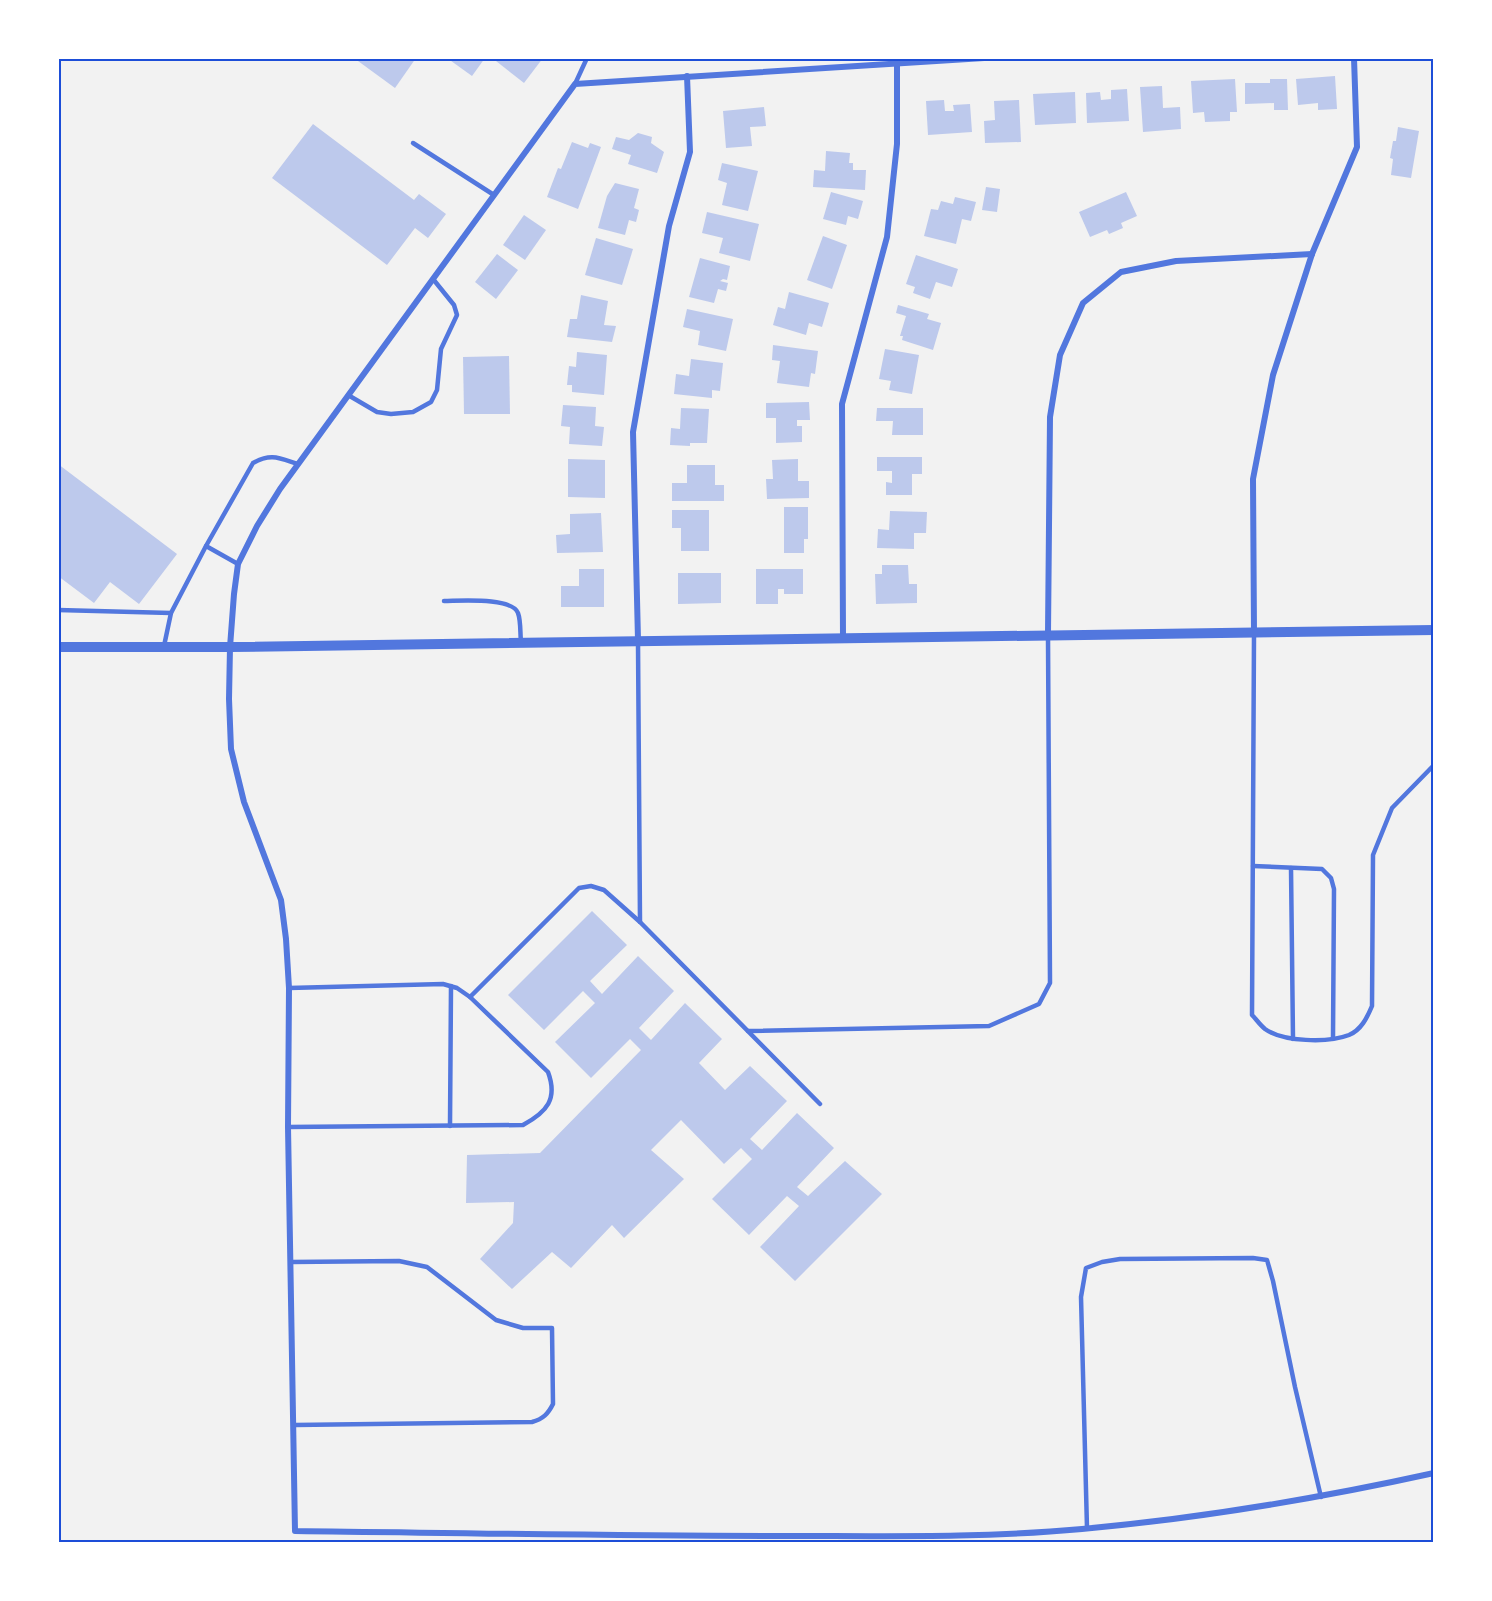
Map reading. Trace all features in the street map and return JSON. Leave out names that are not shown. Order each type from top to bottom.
[{"type":"street","points":[[984,58],[575,84],[298,464],[256,526],[238,564],[230,647],[231,749],[244,802],[281,900],[289,988],[288,1127],[295,1425],[295,1532],[881,1539],[971,1535],[1087,1528],[1197,1517],[1322,1497],[1434,1473]]},
{"type":"street","points":[[1254,632],[1253,479],[1273,375],[1312,254],[1357,147],[1354,58]]},
{"type":"street","points":[[843,637],[842,404],[887,237],[897,144],[893,62]]},
{"type":"street","points":[[638,640],[633,432],[669,226],[690,152],[687,76]]},
{"type":"street","points":[[1048,634],[1050,417],[1060,355],[1083,303],[1121,272],[1176,261],[1312,254]]},
{"type":"street","points":[[58,647],[230,647],[1434,630]]},
{"type":"street","points":[[411,1533],[411,1542]]},
{"type":"lane","points":[[575,84],[587,58]]},
{"type":"lane","points":[[413,143],[494,195]]},
{"type":"lane","points":[[348,395],[377,412],[391,414],[413,412],[431,402],[437,390],[441,349],[457,315],[454,305],[433,279]]},
{"type":"lane","points":[[164,647],[171,614],[253,463],[274,456],[298,464]]},
{"type":"lane","points":[[206,546],[238,564]]},
{"type":"lane","points":[[444,601],[502,602],[512,605],[518,612],[521,642]]},
{"type":"lane","points":[[58,610],[171,614]]},
{"type":"lane","points":[[1254,632],[1252,1015],[1265,1029],[1286,1039],[1321,1040],[1350,1035],[1365,1022],[1372,1006],[1373,855],[1392,808],[1434,765]]},
{"type":"lane","points":[[748,1030],[989,1026],[1039,1004],[1050,983],[1048,634]]},
{"type":"lane","points":[[638,640],[640,922]]},
{"type":"lane","points":[[1252,867],[1322,869],[1331,878],[1334,889],[1333,1038]]},
{"type":"lane","points":[[1291,868],[1293,1039]]},
{"type":"lane","points":[[470,997],[579,888],[591,886],[604,890],[640,922],[820,1104]]},
{"type":"lane","points":[[288,1127],[523,1125],[535,1118],[552,1097],[552,1085],[548,1072],[470,997],[451,986],[443,984],[289,988]]},
{"type":"lane","points":[[450,1126],[451,986]]},
{"type":"lane","points":[[1087,1528],[1081,1297],[1086,1268],[1119,1259],[1253,1258],[1267,1260],[1274,1281],[1295,1387],[1322,1497]]},
{"type":"lane","points":[[291,1262],[399,1261],[427,1267],[495,1320],[523,1328],[552,1328],[553,1404],[549,1413],[541,1419],[532,1422],[295,1425]]},
{"type":"building","points":[[360,58],[416,58],[395,88],[358,61]]},
{"type":"building","points":[[447,58],[485,58],[472,76]]},
{"type":"building","points":[[498,58],[543,58],[524,83],[496,61]]},
{"type":"building","points":[[1335,76],[1337,109],[1318,110],[1318,103],[1298,105],[1296,79]]},
{"type":"building","points":[[1235,79],[1237,112],[1230,112],[1230,121],[1205,122],[1204,112],[1193,113],[1191,81]]},
{"type":"building","points":[[1270,79],[1287,79],[1288,110],[1274,110],[1274,103],[1245,104],[1245,83],[1270,83]]},
{"type":"building","points":[[1162,86],[1163,108],[1180,107],[1181,129],[1143,132],[1140,87]]},
{"type":"building","points":[[1127,89],[1129,121],[1087,123],[1086,93],[1100,92],[1101,100],[1111,99],[1111,90]]},
{"type":"building","points":[[1075,92],[1076,123],[1035,125],[1033,94]]},
{"type":"building","points":[[944,100],[945,111],[954,111],[953,105],[970,104],[972,132],[928,135],[926,101]]},
{"type":"building","points":[[1019,100],[1021,142],[985,143],[984,121],[995,120],[994,101]]},
{"type":"building","points":[[764,107],[766,126],[750,127],[752,146],[726,148],[723,111]]},
{"type":"building","points":[[313,124],[414,200],[419,194],[446,214],[428,238],[415,228],[387,265],[272,178]]},
{"type":"building","points":[[1398,127],[1419,131],[1411,178],[1391,175],[1393,159],[1390,158]]},
{"type":"building","points":[[638,133],[652,137],[651,143],[664,152],[657,173],[628,164],[631,155],[612,149],[616,137],[629,140]]},
{"type":"building","points":[[572,142],[588,148],[590,143],[601,147],[578,209],[547,197],[558,168],[561,169]]},
{"type":"building","points":[[826,151],[850,153],[849,163],[853,163],[853,170],[866,170],[865,190],[813,187],[814,170],[825,171]]},
{"type":"building","points":[[722,163],[758,171],[748,211],[722,205],[727,183],[718,180]]},
{"type":"building","points":[[615,183],[639,189],[634,208],[639,210],[636,222],[629,220],[625,235],[598,228],[607,196]]},
{"type":"building","points":[[986,187],[1000,189],[997,212],[982,210]]},
{"type":"building","points":[[831,192],[863,201],[858,219],[848,216],[846,225],[823,219]]},
{"type":"building","points":[[1126,192],[1137,216],[1121,223],[1123,228],[1109,234],[1107,230],[1090,237],[1079,212]]},
{"type":"building","points":[[955,197],[976,202],[971,221],[962,219],[956,244],[924,236],[931,209],[938,210],[941,201],[953,204]]},
{"type":"building","points":[[707,212],[759,224],[750,261],[719,253],[723,238],[702,233]]},
{"type":"building","points":[[524,215],[546,230],[525,260],[503,245]]},
{"type":"building","points":[[823,236],[847,245],[832,289],[807,280]]},
{"type":"building","points":[[596,238],[633,249],[622,285],[585,275]]},
{"type":"building","points":[[497,254],[518,270],[496,299],[475,282]]},
{"type":"building","points":[[916,255],[958,269],[952,287],[936,282],[930,299],[913,293],[915,287],[906,284]]},
{"type":"building","points":[[700,258],[730,266],[727,280],[720,281],[728,283],[726,291],[718,289],[714,303],[689,297]]},
{"type":"building","points":[[789,292],[829,303],[822,327],[809,323],[806,335],[773,325],[778,307],[785,309]]},
{"type":"building","points":[[581,295],[608,301],[604,325],[616,326],[612,342],[567,337],[570,319],[577,319]]},
{"type":"building","points":[[898,305],[929,314],[927,319],[941,323],[933,350],[902,340],[903,336],[900,336],[906,316],[896,313]]},
{"type":"building","points":[[687,309],[733,319],[726,351],[698,345],[700,331],[683,327]]},
{"type":"building","points":[[773,345],[818,351],[815,374],[811,373],[809,387],[777,383],[780,361],[772,360]]},
{"type":"building","points":[[885,349],[919,355],[912,394],[889,390],[891,381],[879,379]]},
{"type":"building","points":[[577,352],[607,355],[604,395],[572,392],[572,385],[567,385],[569,366],[576,367]]},
{"type":"building","points":[[509,356],[510,414],[464,414],[463,357]]},
{"type":"building","points":[[691,359],[723,363],[720,391],[712,390],[712,398],[674,394],[676,374],[689,376]]},
{"type":"building","points":[[809,402],[810,420],[797,420],[797,426],[802,426],[802,442],[776,443],[776,418],[766,418],[766,403]]},
{"type":"building","points":[[563,405],[596,407],[595,426],[604,427],[602,446],[569,444],[570,427],[561,426]]},
{"type":"building","points":[[681,408],[709,409],[707,443],[690,443],[690,446],[670,445],[671,428],[680,429]]},
{"type":"building","points":[[877,408],[923,408],[923,435],[892,435],[893,421],[876,421]]},
{"type":"building","points":[[877,457],[922,457],[922,474],[912,474],[912,495],[886,495],[886,482],[892,483],[892,471],[877,471]]},
{"type":"building","points":[[568,459],[605,460],[605,498],[568,497]]},
{"type":"building","points":[[798,459],[798,481],[809,481],[809,498],[767,499],[766,479],[773,479],[772,460]]},
{"type":"building","points":[[58,464],[177,554],[139,604],[110,582],[94,603],[58,576]]},
{"type":"building","points":[[687,465],[715,465],[715,485],[724,485],[724,501],[672,501],[672,483],[687,483]]},
{"type":"building","points":[[784,507],[808,507],[808,539],[804,539],[804,553],[784,553]]},
{"type":"building","points":[[672,510],[709,510],[709,551],[681,551],[681,528],[672,528]]},
{"type":"building","points":[[890,511],[927,512],[926,533],[914,533],[914,549],[877,548],[878,529],[889,530]]},
{"type":"building","points":[[601,513],[603,552],[557,553],[556,535],[570,534],[570,514]]},
{"type":"building","points":[[882,565],[908,565],[909,584],[917,584],[917,603],[876,604],[875,574],[882,574]]},
{"type":"building","points":[[579,569],[604,569],[604,607],[561,607],[561,586],[579,586]]},
{"type":"building","points":[[756,569],[803,569],[803,594],[784,594],[784,589],[778,589],[778,604],[756,604]]},
{"type":"building","points":[[678,573],[721,573],[721,603],[678,604]]},
{"type":"building","points":[[592,911],[627,945],[590,981],[602,994],[638,956],[674,991],[639,1028],[651,1040],[685,1003],[722,1039],[699,1063],[725,1090],[750,1066],[787,1101],[750,1139],[762,1150],[797,1113],[834,1148],[797,1187],[808,1196],[845,1161],[882,1194],[795,1281],[760,1247],[799,1206],[787,1196],[749,1235],[712,1199],[752,1159],[741,1148],[724,1164],[681,1120],[651,1150],[684,1179],[624,1238],[612,1225],[571,1268],[552,1252],[512,1289],[480,1259],[513,1223],[514,1202],[466,1203],[467,1155],[540,1153],[641,1050],[630,1039],[591,1078],[555,1042],[595,1003],[583,991],[544,1030],[508,995]]}]
